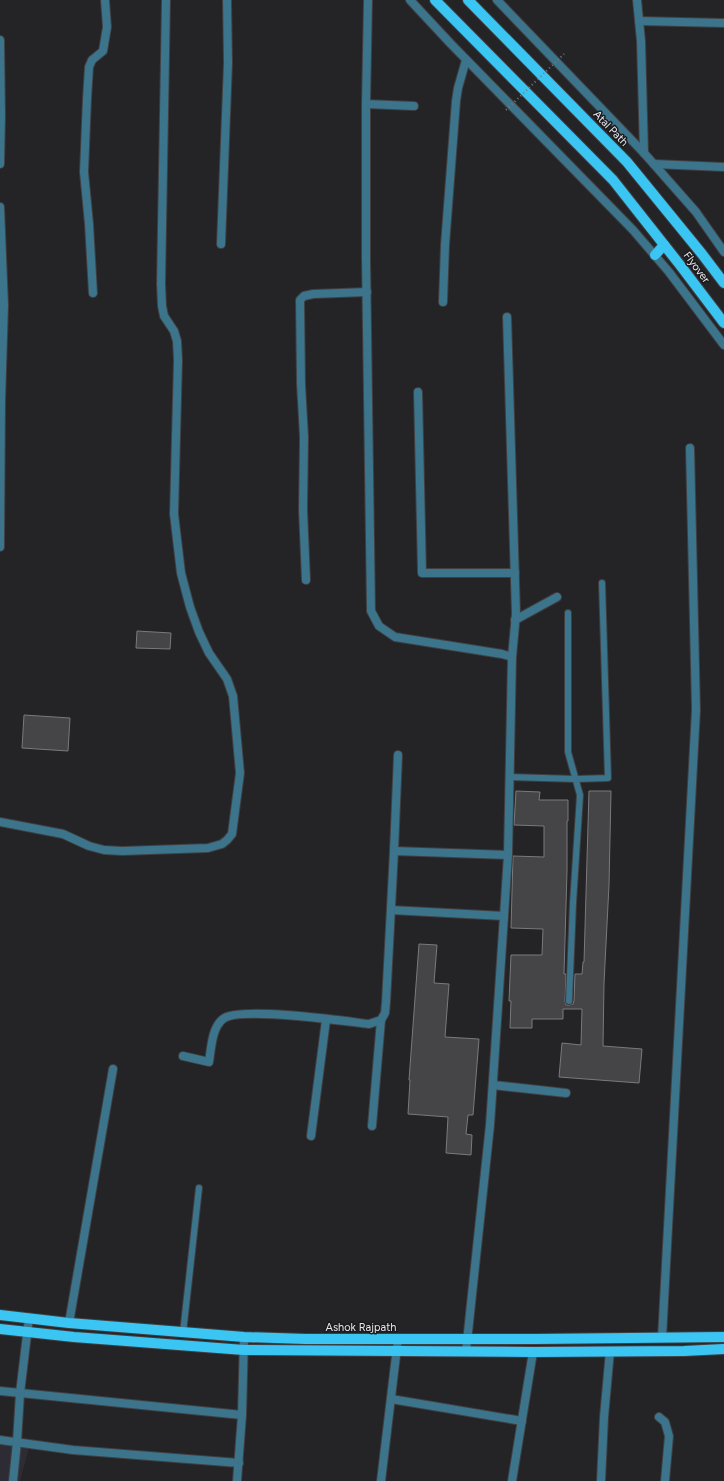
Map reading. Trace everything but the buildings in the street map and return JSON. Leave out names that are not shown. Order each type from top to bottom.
[{"type":"main road","name":"Flyover","points":[[435,0],[612,180],[724,323]]},
{"type":"main road","name":"Atal Path","points":[[468,0],[627,162],[724,283]]},
{"type":"main road","points":[[655,255],[664,245]]},
{"type":"main road","name":"Ashok Rajpath","points":[[0,1315],[69,1323],[183,1333],[306,1339],[662,1338],[724,1336]]},
{"type":"main road","points":[[0,1329],[244,1350],[610,1352],[724,1349]]},
{"type":"street","points":[[93,293],[90,224],[84,172],[89,66],[92,60],[103,51],[107,27],[105,0]]},
{"type":"street","points":[[0,822],[63,834],[89,846],[104,850],[122,851],[208,848],[222,844],[232,834],[240,773],[233,696],[228,679],[209,652],[198,632],[181,573],[174,514],[178,360],[177,341],[174,331],[164,316],[161,284],[166,0]]},
{"type":"street","points":[[221,244],[228,50],[227,0]]},
{"type":"street","points":[[368,0],[366,104],[371,611],[379,626],[394,638],[502,654],[512,657]]},
{"type":"street","points":[[410,0],[466,60],[633,230],[655,255],[724,345]]},
{"type":"street","points":[[497,0],[654,164],[696,212],[724,252]]},
{"type":"street","points":[[637,0],[644,153]]},
{"type":"street","points":[[639,21],[724,23]]},
{"type":"street","points":[[0,40],[0,164]]},
{"type":"street","points":[[443,302],[445,245],[456,101],[466,60]]},
{"type":"street","points":[[366,104],[414,106]]},
{"type":"street","points":[[654,164],[724,167]]},
{"type":"street","points":[[0,207],[4,305],[1,402],[0,547]]},
{"type":"street","points":[[306,580],[303,510],[304,437],[301,384],[300,300],[304,296],[314,294],[367,292]]},
{"type":"street","points":[[466,1351],[490,1125],[508,854],[515,573],[507,317]]},
{"type":"street","points":[[418,392],[422,573],[515,573]]},
{"type":"street","points":[[662,1338],[696,710],[690,448]]},
{"type":"street","points":[[515,620],[557,597]]},
{"type":"street","points":[[372,1126],[381,1020],[385,1013],[386,1002],[398,755]]},
{"type":"street","points":[[394,851],[508,854]]},
{"type":"street","points":[[391,910],[504,916]]},
{"type":"street","points":[[183,1056],[209,1062],[214,1034],[218,1024],[224,1018],[239,1014],[259,1013],[369,1024],[381,1020]]},
{"type":"street","points":[[311,1136],[326,1020]]},
{"type":"street","points":[[69,1323],[113,1070]]},
{"type":"street","points":[[493,1085],[566,1093]]},
{"type":"street","points":[[13,1481],[20,1393],[29,1318]]},
{"type":"street","points":[[237,1481],[242,1415],[244,1337]]},
{"type":"street","points":[[381,1481],[398,1338]]},
{"type":"street","points":[[512,1481],[533,1352]]},
{"type":"street","points":[[601,1481],[604,1417],[610,1352]]},
{"type":"street","points":[[0,1391],[242,1415]]},
{"type":"street","points":[[391,1399],[522,1421]]},
{"type":"street","points":[[659,1418],[665,1422],[669,1436],[665,1481]]},
{"type":"street","points":[[0,1440],[73,1450],[239,1463]]},
{"type":"lane","points":[[509,777],[576,779],[608,778],[602,583]]},
{"type":"lane","points":[[568,612],[568,752],[580,795],[573,903],[569,1001]]},
{"type":"lane","points":[[183,1333],[199,1188]]},
{"type":"path","points":[[506,110],[564,54]]},
{"type":"shaded area","points":[[0,1441],[30,1444],[20,1481],[0,1481]]}]
